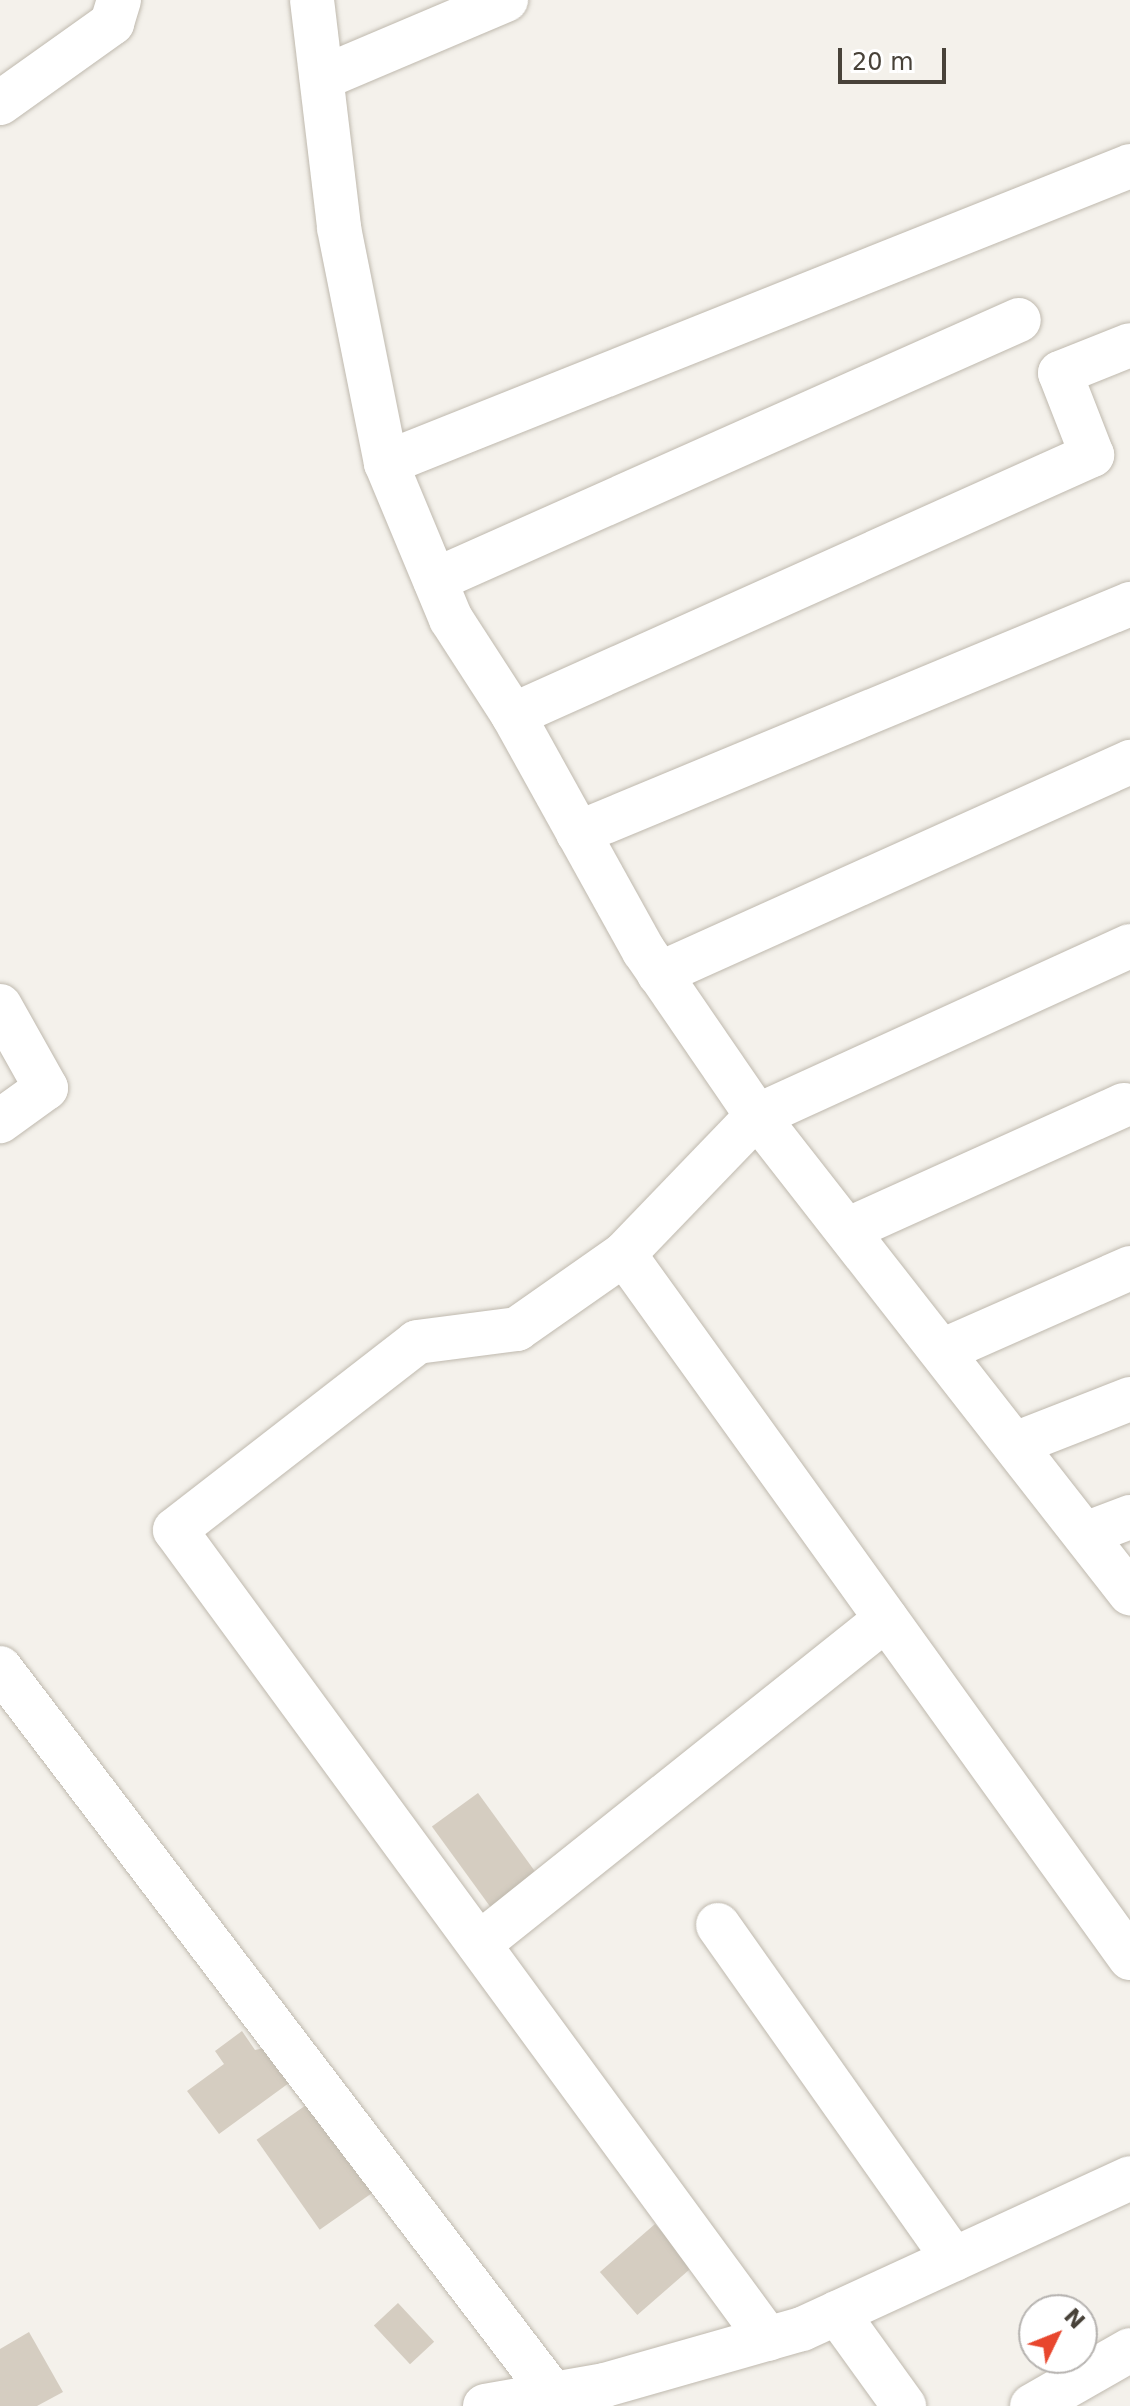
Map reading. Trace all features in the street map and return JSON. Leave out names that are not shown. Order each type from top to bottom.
[{"type":"street","points":[[0,103],[112,23],[119,0]]},
{"type":"street","points":[[312,0],[339,228],[386,463],[451,619],[513,715],[659,974],[757,1116],[1130,1593]]},
{"type":"street","points":[[322,78],[506,0]]},
{"type":"street","points":[[386,463],[1130,166]]},
{"type":"street","points":[[435,580],[1019,320]]},
{"type":"street","points":[[513,715],[1092,455],[1060,373],[1130,345]]},
{"type":"street","points":[[578,833],[1130,604]]},
{"type":"street","points":[[659,974],[1130,762]]},
{"type":"street","points":[[768,2339],[175,1530],[417,1342],[517,1329],[624,1254],[757,1116],[1130,946]]},
{"type":"street","points":[[0,1006],[46,1088],[0,1121]]},
{"type":"street","points":[[847,1230],[1124,1105]]},
{"type":"street","points":[[624,1254],[1130,1958]]},
{"type":"street","points":[[942,1351],[1130,1268]]},
{"type":"street","points":[[1015,1444],[1130,1399]]},
{"type":"street","points":[[1085,1534],[1130,1517]]},
{"type":"street","points":[[479,1944],[886,1619]]},
{"type":"street","points":[[0,1668],[552,2393]]},
{"type":"street","points":[[718,1925],[954,2259]]},
{"type":"street","points":[[485,2406],[552,2393],[612,2396],[837,2313],[1130,2178]]},
{"type":"street","points":[[837,2313],[904,2406]]},
{"type":"street","points":[[1032,2406],[1130,2350]]},
{"type":"building","points":[[478,1793],[541,1880],[495,1913],[432,1827]]},
{"type":"building","points":[[242,2031],[255,2050],[264,2048],[289,2083],[219,2134],[187,2091],[224,2064],[215,2051]]},
{"type":"building","points":[[309,2103],[372,2193],[320,2230],[257,2140]]},
{"type":"building","points":[[655,2224],[692,2267],[637,2315],[600,2272]]},
{"type":"building","points":[[398,2303],[434,2342],[410,2364],[374,2326]]},
{"type":"building","points":[[29,2332],[63,2392],[37,2406],[0,2406],[0,2349]]}]
